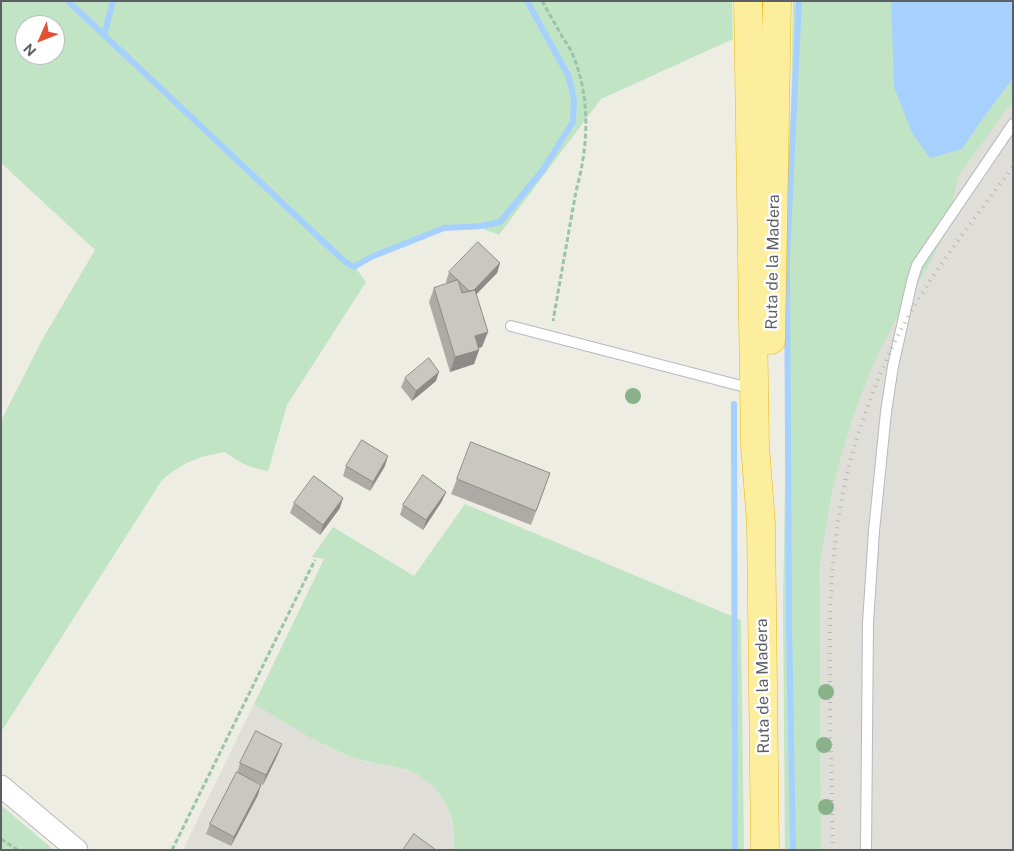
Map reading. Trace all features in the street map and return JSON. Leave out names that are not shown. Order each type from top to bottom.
[{"type":"highway","name":"Ruta de la Madera","points":[[748,1],[755,446],[762,523],[765,850]]},
{"type":"highway","name":"Ruta de la Madera","points":[[762,523],[769,449],[777,1]]},
{"type":"street","points":[[1,786],[77,850]]},
{"type":"lane","points":[[866,850],[868,623],[874,531],[886,412],[893,366],[917,265],[1013,124]]},
{"type":"lane","points":[[511,326],[754,390]]},
{"type":"path","points":[[542,1],[574,57],[583,91],[586,133],[585,153],[576,190],[550,336]]},
{"type":"path","points":[[172,850],[315,560]]},
{"type":"path","points":[[1,839],[18,850]]},
{"type":"shaded area","points":[[821,1],[1013,1],[1013,850],[821,850]]},
{"type":"shaded area","points":[[254,704],[326,746],[346,755],[366,762],[400,768],[424,778],[442,797],[448,809],[454,832],[453,850],[183,850]]},
{"type":"green space","points":[[1,1],[732,1],[733,39],[601,99],[499,235],[476,226],[444,228],[371,257],[355,267],[366,282],[287,405],[268,471],[256,469],[225,452],[191,461],[162,480],[1,732],[1,421],[42,340],[95,250],[1,163]]},
{"type":"green space","points":[[793,1],[891,1],[893,18],[962,149],[1013,78],[1013,101],[958,176],[946,226],[937,248],[878,354],[850,426],[839,464],[831,497],[820,563],[821,850],[785,850],[783,607]]},
{"type":"green space","points":[[465,504],[741,620],[744,850],[453,850],[454,836],[449,810],[443,798],[425,779],[413,772],[365,761],[332,749],[254,704],[324,559],[312,557],[333,527],[414,576]]},
{"type":"green space","points":[[1,805],[54,850],[1,850]]},
{"type":"water","points":[[891,1],[1013,1],[1013,78],[962,149],[930,158],[912,133],[894,87]]},
{"type":"building","points":[[478,242],[500,263],[474,290],[469,291],[449,272]]},
{"type":"building","points":[[458,280],[462,293],[475,290],[488,332],[475,336],[479,350],[455,357],[434,288]]},
{"type":"building","points":[[429,358],[439,372],[416,391],[405,378]]},
{"type":"building","points":[[362,440],[388,456],[373,482],[346,466]]},
{"type":"building","points":[[471,442],[550,473],[536,511],[457,479]]},
{"type":"building","points":[[423,475],[446,492],[426,520],[403,505]]},
{"type":"building","points":[[314,476],[343,498],[323,525],[294,503]]},
{"type":"building","points":[[256,731],[282,744],[266,775],[240,763]]},
{"type":"building","points":[[237,772],[261,785],[234,837],[210,824]]},
{"type":"building","points":[[414,834],[436,850],[403,850]]},
{"type":"waterway","points":[[68,1],[344,261],[354,267],[371,257],[444,228],[481,226],[500,222],[542,171],[573,122],[574,98],[568,75],[527,1]]},
{"type":"waterway","points":[[104,36],[113,1]]},
{"type":"waterway","points":[[793,850],[789,623],[787,258],[799,1]]},
{"type":"waterway","points":[[734,404],[735,850]]},
{"type":"railway","points":[[833,850],[830,675],[831,595],[839,514],[853,453],[876,385],[902,327],[947,256],[1013,167]]}]
